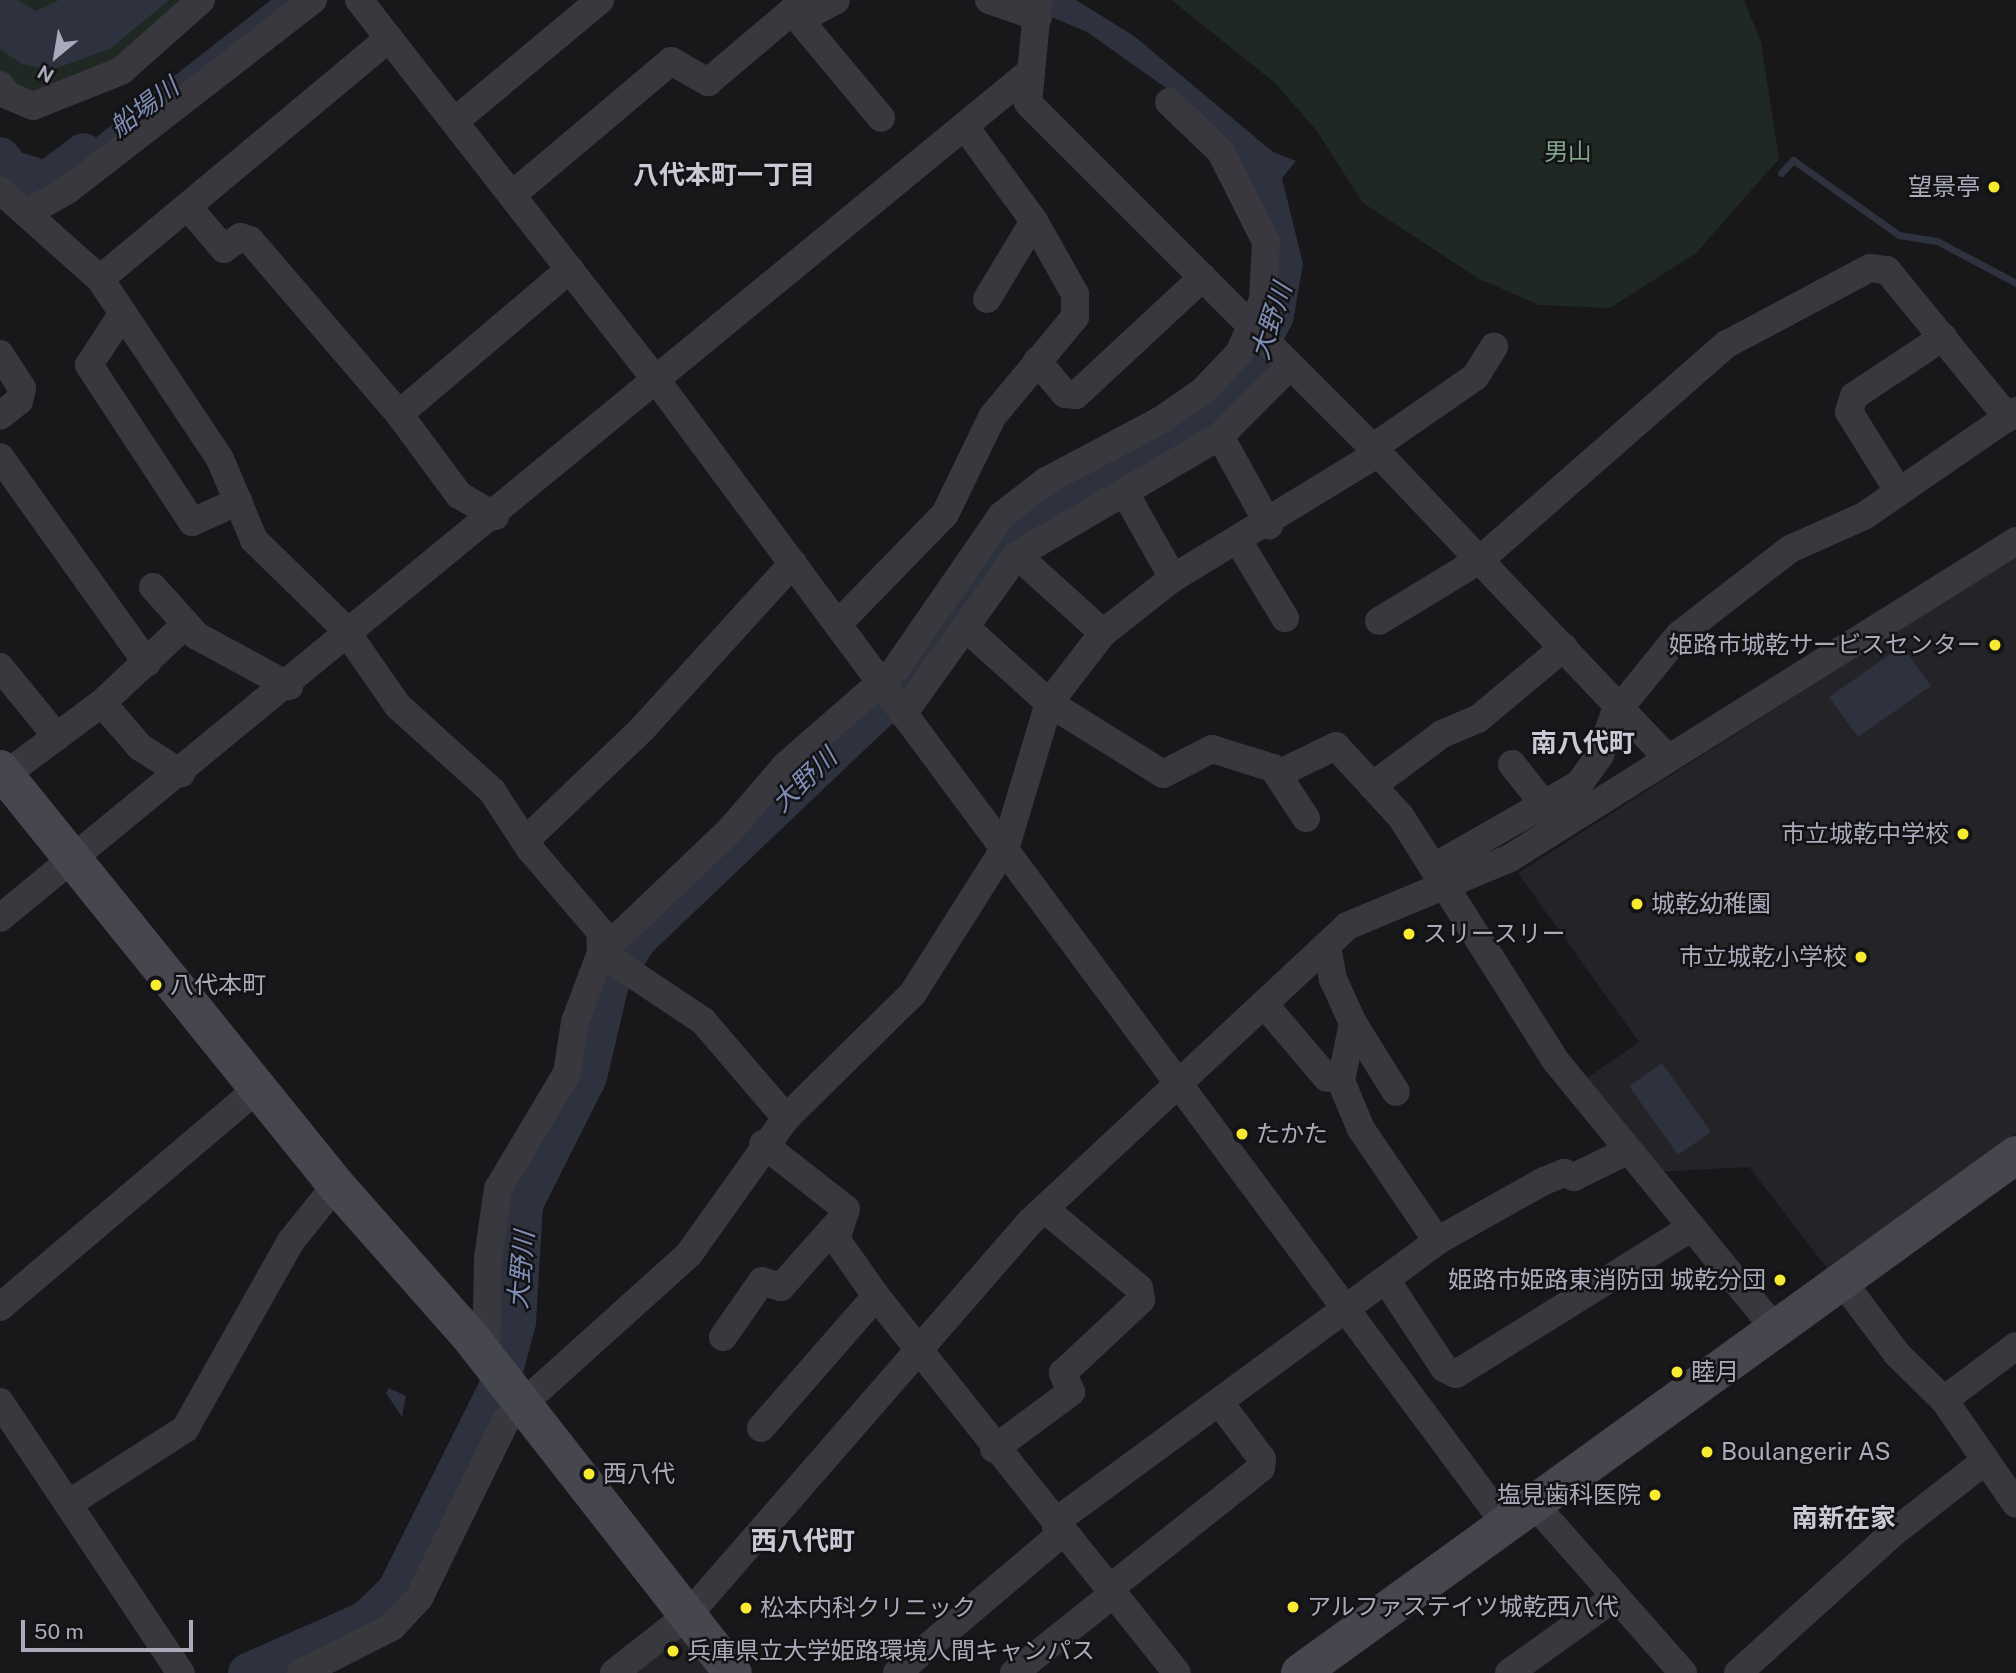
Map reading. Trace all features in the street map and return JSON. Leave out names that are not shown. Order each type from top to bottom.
[{"type":"street","points":[[0,85],[7,95],[33,106],[121,71],[201,0]]},
{"type":"street","points":[[27,213],[69,189],[313,0]]},
{"type":"street","points":[[359,0],[657,381],[903,714],[1006,846],[1345,1312],[1520,1515],[1615,1597],[1677,1671]]},
{"type":"street","points":[[454,121],[600,0]]},
{"type":"street","points":[[989,0],[1038,9],[1028,103],[1376,450],[1666,757]]},
{"type":"street","points":[[512,195],[671,61],[708,82],[810,6],[881,118]]},
{"type":"street","points":[[100,279],[389,38]]},
{"type":"street","points":[[0,918],[289,686],[966,128],[1030,72]]},
{"type":"street","points":[[601,953],[731,829],[786,765],[881,681],[911,648],[1002,515],[1046,481],[1203,391],[1239,354],[1251,327],[1268,272],[1262,229],[1221,152],[1169,102]]},
{"type":"street","points":[[838,624],[945,514],[983,432],[1037,361],[1075,317],[1075,294],[1034,221],[966,128]]},
{"type":"street","points":[[0,190],[100,279],[212,447],[239,500],[254,540],[347,637],[398,706],[492,791],[526,840],[600,931],[601,953],[570,1041],[567,1073],[498,1189],[477,1346]]},
{"type":"street","points":[[188,207],[224,249],[240,237],[250,240],[399,414],[459,495],[495,516]]},
{"type":"street","points":[[988,299],[1034,221]]},
{"type":"street","points":[[614,1673],[689,1614],[915,1349],[1045,1209],[1347,926],[1441,874],[1510,858],[1553,815],[1589,773],[1648,666],[1679,635],[1790,549],[1899,492],[2012,414],[1887,270],[1870,268],[1727,344],[1481,559],[1379,621]]},
{"type":"street","points":[[399,414],[570,269]]},
{"type":"street","points":[[1037,361],[1065,394],[1076,395],[1203,277]]},
{"type":"street","points":[[123,313],[89,365],[192,522],[239,500]]},
{"type":"street","points":[[1899,492],[1849,412],[1854,396],[1943,337]]},
{"type":"street","points":[[301,1673],[392,1628],[419,1598],[480,1464],[519,1399],[690,1254],[763,1144],[913,993],[1006,846],[1049,703],[1103,633],[1173,578],[1269,525],[1376,450],[1475,377],[1494,347]]},
{"type":"street","points":[[0,354],[22,388],[19,401],[0,416]]},
{"type":"street","points":[[903,714],[1017,555],[1220,436],[1290,366]]},
{"type":"street","points":[[1220,436],[1269,525]]},
{"type":"street","points":[[0,457],[147,663]]},
{"type":"street","points":[[1125,494],[1173,578]]},
{"type":"street","points":[[1238,541],[1285,618]]},
{"type":"street","points":[[1553,815],[1666,757],[2016,541]]},
{"type":"street","points":[[1017,555],[1103,633]]},
{"type":"street","points":[[526,840],[643,728],[793,563]]},
{"type":"street","points":[[153,587],[185,625],[219,652],[289,686]]},
{"type":"street","points":[[185,625],[102,703],[4,779],[336,1185],[477,1346],[733,1673]]},
{"type":"street","points":[[965,626],[1049,703],[1163,774],[1212,749],[1280,773],[1306,818]]},
{"type":"street","points":[[1372,786],[1442,734],[1478,719],[1564,647]]},
{"type":"street","points":[[0,667],[57,737]]},
{"type":"street","points":[[102,703],[140,747],[181,773]]},
{"type":"street","points":[[1280,773],[1336,746],[1372,786],[1441,874],[1555,1060],[1775,1329]]},
{"type":"street","points":[[1512,764],[1553,815]]},
{"type":"street","points":[[1327,946],[1333,979],[1353,1023],[1396,1092]]},
{"type":"street","points":[[601,953],[703,1021],[786,1118]]},
{"type":"street","points":[[1264,1004],[1327,1078]]},
{"type":"street","points":[[1353,1023],[1341,1081],[1361,1129],[1437,1241]]},
{"type":"street","points":[[0,1307],[258,1087]]},
{"type":"street","points":[[723,1337],[762,1281],[781,1287],[837,1224],[845,1209],[763,1144]]},
{"type":"street","points":[[897,1673],[1059,1531],[1066,1514],[1345,1312],[1437,1241],[1544,1181],[1564,1173],[1574,1177],[1628,1151]]},
{"type":"street","points":[[1300,1673],[2016,1155]]},
{"type":"street","points":[[68,1504],[185,1429],[291,1241],[336,1185]]},
{"type":"street","points":[[993,1449],[1071,1392],[1063,1373],[1141,1300],[1139,1288],[1045,1209]]},
{"type":"street","points":[[837,1224],[836,1239],[915,1349],[1059,1531],[1177,1673]]},
{"type":"street","points":[[1386,1280],[1444,1368],[1457,1374],[1692,1227]]},
{"type":"street","points":[[1842,1281],[1900,1356],[1944,1400],[2014,1496]]},
{"type":"street","points":[[761,1427],[876,1296]]},
{"type":"street","points":[[1944,1400],[2016,1346]]},
{"type":"street","points":[[0,1402],[181,1673]]},
{"type":"street","points":[[1014,1673],[1261,1468],[1262,1460],[1220,1403]]},
{"type":"street","points":[[1738,1673],[1892,1533],[1986,1460]]},
{"type":"street","points":[[1509,1673],[1615,1597]]},
{"type":"shaded area","name":"市立城乾小学校","points":[[2016,555],[2016,1134],[1827,1268],[1749,1167],[1654,1172],[1580,1083],[1639,1042],[1518,873]]},
{"type":"shaded area","name":"兵庫県立大学姫路環境人間キャンパス","points":[[678,1629],[713,1673],[622,1673]]},
{"type":"green space","points":[[0,0],[190,0],[98,76],[34,98],[0,81]]},
{"type":"green space","name":"男山","points":[[1171,0],[1744,0],[1761,42],[1779,159],[1696,253],[1610,308],[1539,305],[1479,279],[1363,203],[1316,130],[1276,84]]},
{"type":"water","points":[[0,0],[18,0],[35,11],[59,0],[169,0],[110,49],[51,70],[22,64],[0,49]]},
{"type":"water","points":[[271,0],[300,0],[56,186],[24,194]]},
{"type":"water","points":[[1011,0],[1076,0],[1134,36],[1273,152],[1296,161],[1282,178],[1303,264],[1293,322],[1265,376],[1208,428],[1114,483],[1095,470],[1198,409],[1276,274],[1193,107],[1087,32]]},
{"type":"water","points":[[1902,646],[1931,686],[1858,737],[1829,697]]},
{"type":"water","points":[[1662,1063],[1711,1132],[1678,1155],[1629,1086]]},
{"type":"water","points":[[389,1388],[406,1396],[402,1417],[386,1393]]},
{"type":"waterway","name":"船場川","points":[[0,157],[10,170],[47,181],[84,153]]},
{"type":"waterway","points":[[1781,173],[1793,160],[1899,235],[1937,241],[2016,283]]},
{"type":"waterway","name":"大野川","points":[[248,1673],[366,1621],[397,1591],[498,1389],[516,1322],[523,1204],[587,1077],[609,983],[637,939],[897,691],[1003,541],[1033,515],[1152,451]]},
{"type":"place","name":"望景亭","points":[[1994,187]]},
{"type":"place","name":"姫路市城乾サービスセンター","points":[[1995,645]]},
{"type":"place","name":"市立城乾中学校","points":[[1963,834]]},
{"type":"place","name":"城乾幼稚園","points":[[1637,904]]},
{"type":"place","name":"スリースリー","points":[[1409,934]]},
{"type":"place","name":"市立城乾小学校","points":[[1861,957]]},
{"type":"place","name":"八代本町","points":[[156,985]]},
{"type":"place","name":"たかた","points":[[1242,1134]]},
{"type":"place","name":"姫路市姫路東消防団 城乾分団","points":[[1780,1280]]},
{"type":"place","name":"睦月","points":[[1677,1372]]},
{"type":"place","name":"Boulangerir AS","points":[[1707,1452]]},
{"type":"place","name":"西八代","points":[[589,1474]]},
{"type":"place","name":"塩見歯科医院","points":[[1655,1495]]},
{"type":"place","name":"アルファステイツ城乾西八代","points":[[1293,1607]]},
{"type":"place","name":"松本内科クリニック","points":[[746,1608]]},
{"type":"place","name":"兵庫県立大学姫路環境人間キャンパス","points":[[673,1651]]},
{"type":"district","name":"八代本町一丁目","points":[[724,175]]},
{"type":"district","name":"南八代町","points":[[1583,743]]},
{"type":"district","name":"南新在家","points":[[1844,1518]]},
{"type":"district","name":"西八代町","points":[[803,1541]]}]
